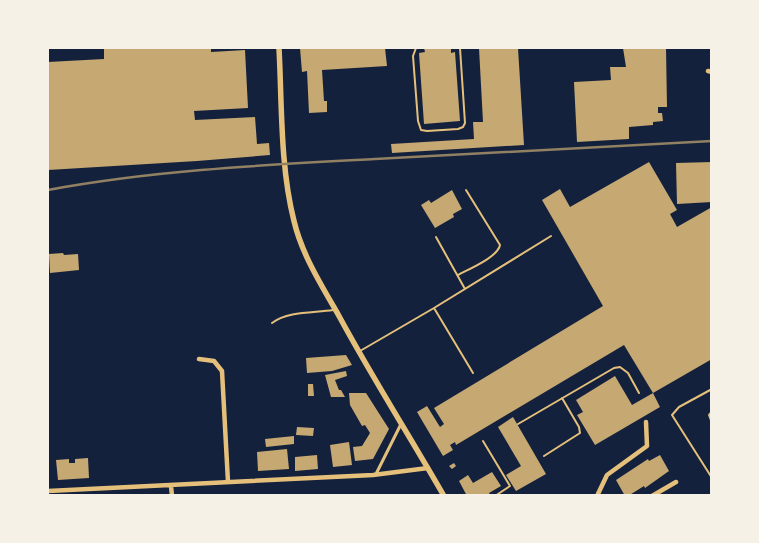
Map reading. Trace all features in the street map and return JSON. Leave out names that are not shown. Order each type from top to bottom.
[{"type":"main road","points":[[279,48],[285,164],[289,200],[299,239],[359,352],[444,496]]},
{"type":"street","points":[[199,359],[214,361],[222,371],[228,482]]},
{"type":"street","points":[[597,496],[608,475],[647,446],[646,422]]},
{"type":"street","points":[[376,474],[402,424]]},
{"type":"street","points":[[48,491],[376,474],[428,468]]},
{"type":"street","points":[[652,496],[676,482]]},
{"type":"street","points":[[171,486],[172,496]]},
{"type":"lane","points":[[416,48],[413,56],[418,122],[421,130],[427,131],[458,129],[463,127],[465,123],[460,48]]},
{"type":"lane","points":[[458,275],[497,253],[500,245],[466,190]]},
{"type":"lane","points":[[359,352],[551,236]]},
{"type":"lane","points":[[436,238],[465,289]]},
{"type":"lane","points":[[434,308],[473,373]]},
{"type":"lane","points":[[272,323],[287,316],[336,310]]},
{"type":"lane","points":[[518,424],[614,368],[620,367],[628,373],[640,393]]},
{"type":"lane","points":[[712,389],[674,410],[672,415],[712,478]]},
{"type":"lane","points":[[544,456],[580,433],[579,427],[562,398]]},
{"type":"lane","points":[[712,411],[709,415],[712,423]]},
{"type":"lane","points":[[483,441],[510,486],[495,496]]},
{"type":"building","points":[[211,48],[211,52],[245,50],[248,108],[194,111],[195,120],[255,117],[257,144],[269,143],[270,155],[48,170],[48,62],[104,59],[104,49]]},
{"type":"building","points":[[300,48],[385,48],[387,66],[322,70],[324,101],[327,101],[327,112],[309,113],[307,71],[302,72]]},
{"type":"building","points":[[424,48],[451,48],[451,53],[455,52],[460,121],[424,124],[419,53],[425,52]]},
{"type":"building","points":[[479,48],[518,48],[524,145],[392,153],[391,144],[474,139],[473,122],[483,122]]},
{"type":"building","points":[[623,48],[666,48],[667,107],[658,107],[658,113],[662,113],[663,121],[653,122],[653,125],[629,127],[629,139],[577,142],[574,82],[611,80],[610,67],[626,67]]},
{"type":"building","points":[[649,162],[677,210],[670,214],[677,227],[712,207],[712,359],[653,393],[624,345],[456,445],[455,442],[450,445],[453,450],[443,456],[417,412],[427,406],[440,427],[444,424],[434,408],[603,306],[542,200],[560,189],[570,207]]},
{"type":"building","points":[[712,162],[712,202],[677,204],[676,163]]},
{"type":"building","points":[[452,190],[462,209],[453,214],[454,217],[435,228],[421,205],[429,200],[431,203]]},
{"type":"building","points":[[63,253],[64,255],[78,254],[79,270],[50,273],[49,254]]},
{"type":"building","points":[[346,355],[352,365],[332,371],[307,373],[306,358]]},
{"type":"building","points":[[346,371],[347,376],[335,380],[339,390],[341,390],[345,397],[331,397],[325,375]]},
{"type":"building","points":[[615,376],[632,405],[653,393],[660,407],[595,445],[577,415],[583,412],[576,400]]},
{"type":"building","points":[[308,384],[313,384],[314,396],[308,396]]},
{"type":"building","points":[[349,393],[366,393],[389,429],[373,459],[355,461],[353,447],[362,446],[370,433],[365,425],[362,426],[350,405]]},
{"type":"building","points":[[513,417],[546,474],[516,491],[506,475],[521,466],[498,427]]},
{"type":"building","points":[[297,427],[314,428],[313,436],[296,435]]},
{"type":"building","points":[[294,436],[294,444],[266,447],[265,439]]},
{"type":"building","points":[[349,442],[352,465],[333,467],[330,445]]},
{"type":"building","points":[[287,449],[289,469],[258,471],[257,452]]},
{"type":"building","points":[[317,455],[318,469],[295,471],[295,457]]},
{"type":"building","points":[[660,455],[669,471],[645,488],[644,486],[625,496],[616,480],[648,459],[649,461]]},
{"type":"building","points":[[88,458],[89,478],[58,480],[56,460],[69,459],[69,463],[75,463],[75,459]]},
{"type":"building","points":[[454,463],[456,466],[452,469],[449,466]]},
{"type":"building","points":[[492,472],[501,486],[489,493],[491,496],[467,496],[459,481],[468,475],[473,483]]},
{"type":"railway","points":[[48,190],[170,173],[252,166],[712,141]]}]
